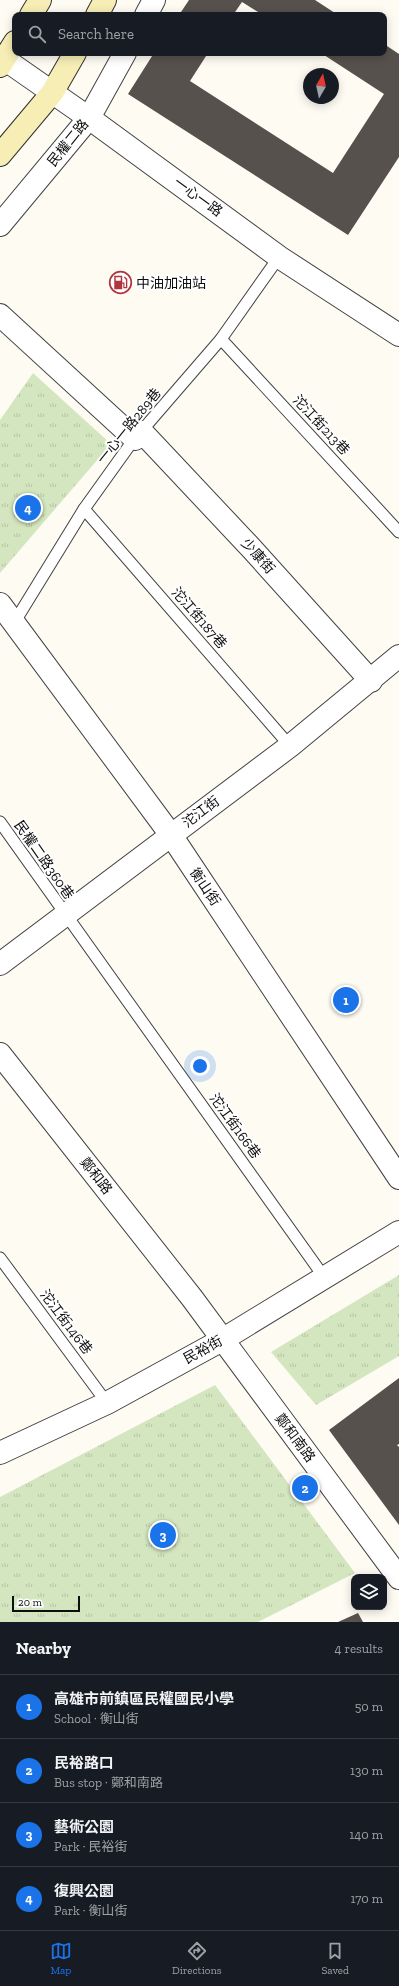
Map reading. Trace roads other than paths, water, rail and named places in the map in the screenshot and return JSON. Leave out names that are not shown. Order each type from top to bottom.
[{"type":"main road","points":[[33,12],[40,0]]},
{"type":"main road","points":[[99,12],[105,0]]},
{"type":"main road","points":[[0,155],[52,93],[73,56]]},
{"type":"street","points":[[148,12],[154,0]]},
{"type":"street","name":"一心一路","points":[[5,56],[52,93],[89,118],[279,257],[399,335]]},
{"type":"street","name":"民權二路","points":[[0,225],[89,118],[123,56]]},
{"type":"street","name":"少康街","points":[[0,316],[136,438],[252,549],[371,681]]},
{"type":"street","name":"衡山街","points":[[0,604],[171,835],[399,1178]]},
{"type":"street","name":"沱江街","points":[[0,964],[64,914],[290,746],[371,681],[399,656]]},
{"type":"street","name":"鄭和路","points":[[0,1054],[192,1298]]},
{"type":"street","name":"民裕街","points":[[1,1449],[107,1403],[222,1340],[399,1232]]},
{"type":"street","name":"鄭和南路","points":[[192,1298],[399,1578]]},
{"type":"lane","name":"一心一路289巷","points":[[14,623],[84,509],[136,438],[221,339],[279,257]]},
{"type":"lane","name":"沱江街213巷","points":[[221,339],[399,532]]},
{"type":"lane","name":"沱江街187巷","points":[[84,509],[290,746]]},
{"type":"lane","name":"民權二路360巷","points":[[0,822],[64,914]]},
{"type":"lane","name":"沱江街166巷","points":[[64,914],[324,1277]]},
{"type":"lane","name":"沱江街146巷","points":[[0,1258],[107,1403]]},
{"type":"place","name":"中油加油站","points":[[120,283]]},
{"type":"place","name":"復興公園","points":[[28,508]]},
{"type":"place","name":"高雄市前鎮區民權國民小學","points":[[346,1000]]},
{"type":"place","name":"民裕路口","points":[[305,1488]]},
{"type":"place","name":"藝術公園","points":[[163,1535]]}]
